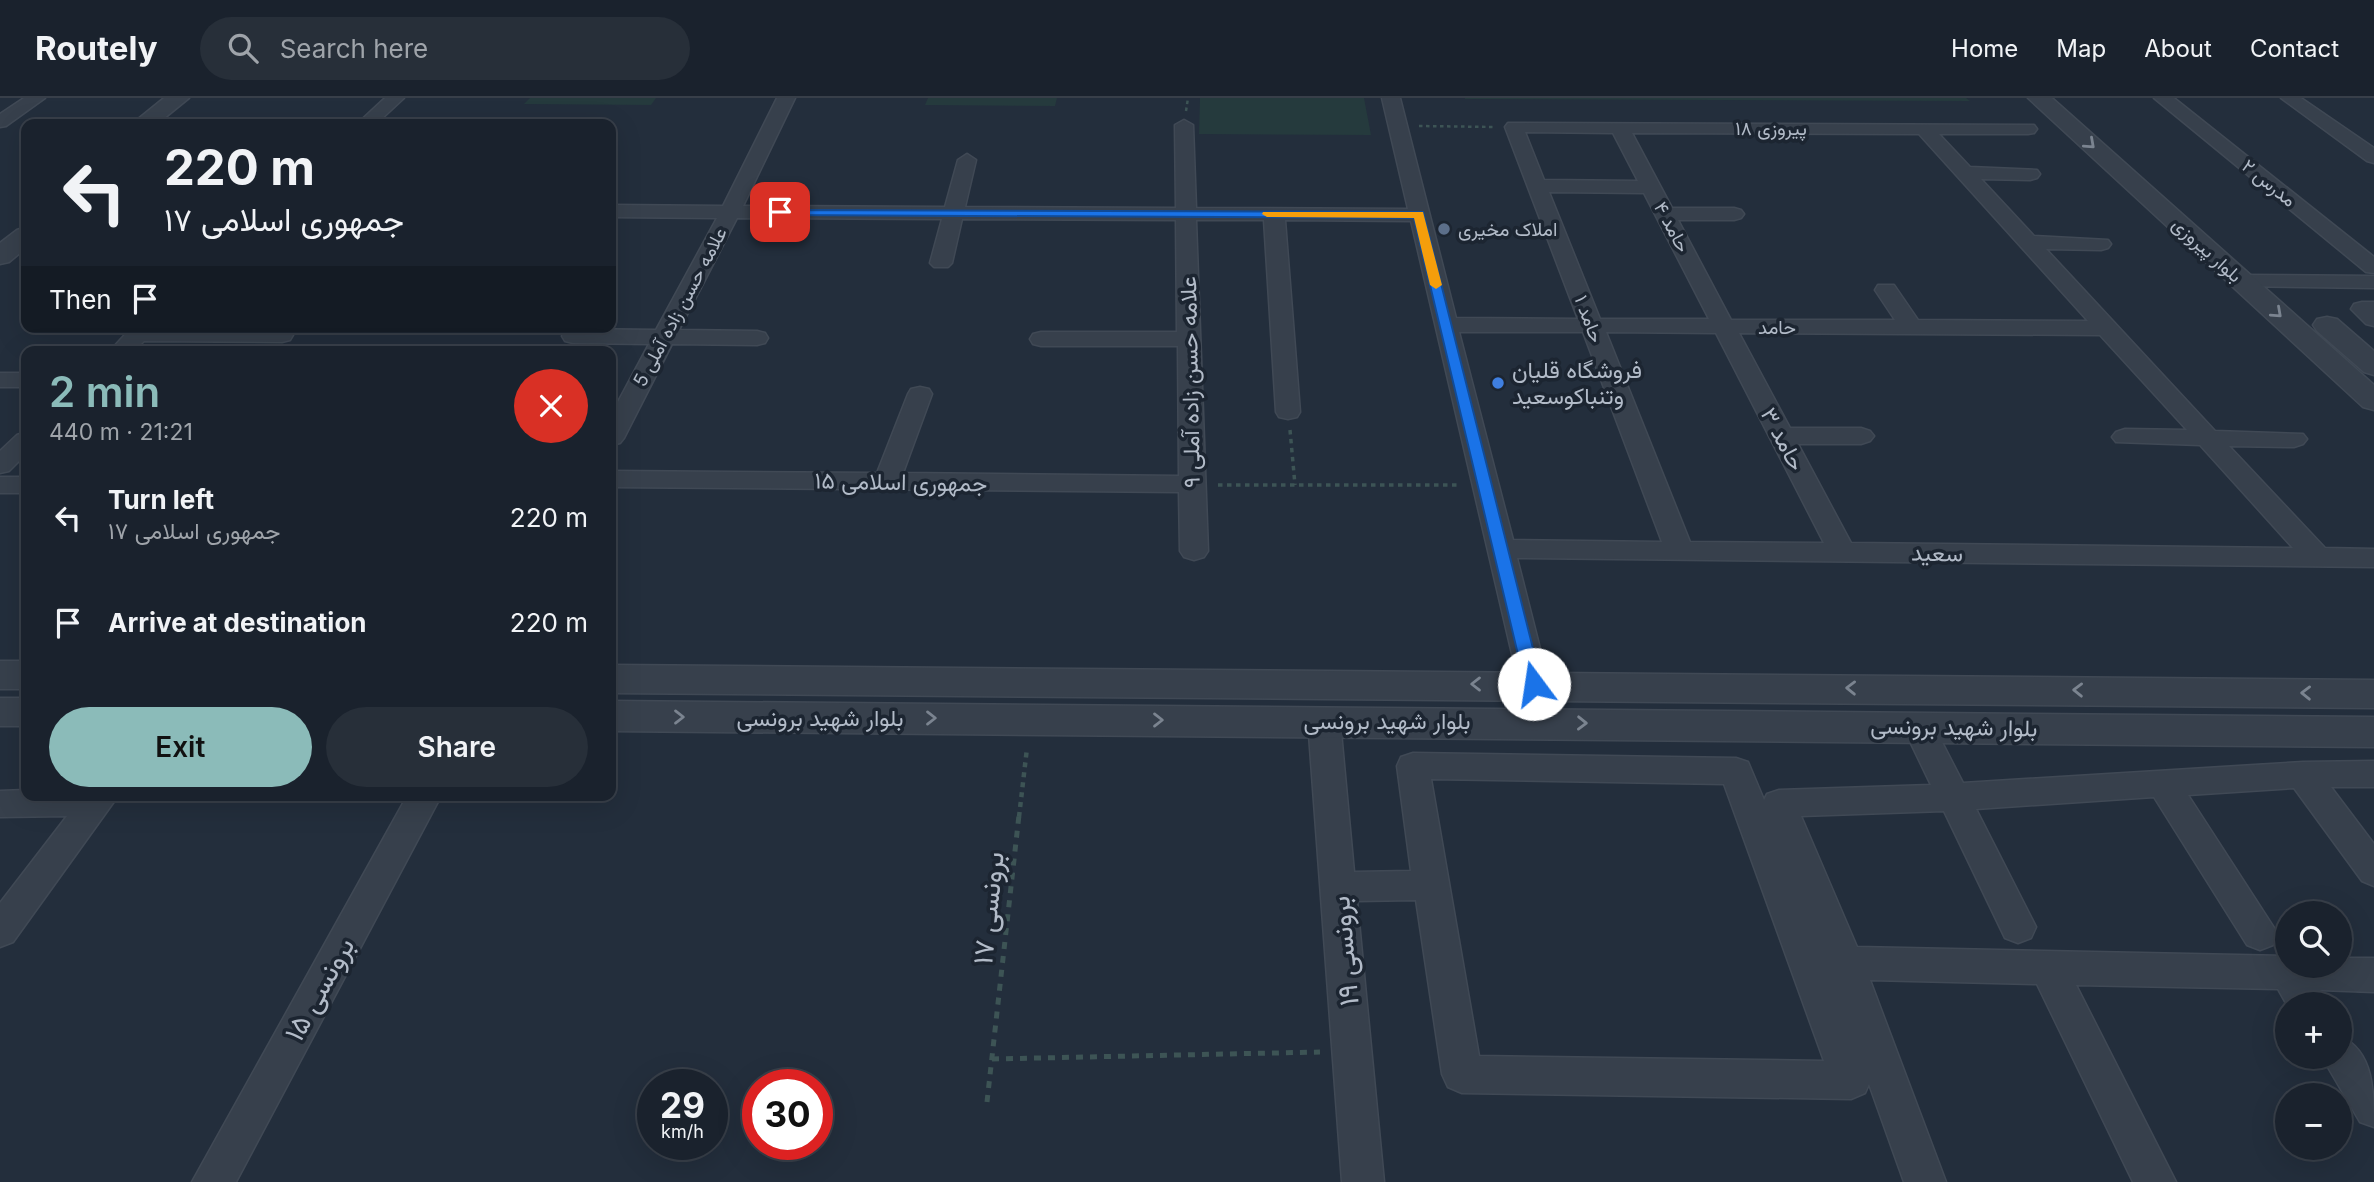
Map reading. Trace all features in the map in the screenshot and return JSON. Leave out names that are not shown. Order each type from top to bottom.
[{"type":"street","points":[[0,122],[36,98]]},
{"type":"street","points":[[372,119],[395,98]]},
{"type":"street","name":"علامه حسن زاده آملی 5","points":[[616,429],[730,212],[786,98]]},
{"type":"street","points":[[1391,98],[1534,684]]},
{"type":"street","name":"بلوار پیروزی","points":[[2039,98],[2374,401]]},
{"type":"street","name":"بلوار پیروزی","points":[[2071,98],[2374,366]]},
{"type":"street","name":"مدرس ۲","points":[[2163,98],[2374,267]]},
{"type":"street","points":[[2290,98],[2374,157]]},
{"type":"street","points":[[153,119],[187,101]]},
{"type":"street","points":[[174,119],[187,101]]},
{"type":"street","name":"علامه حسن زاده آملی ۹","points":[[1184,125],[1194,551]]},
{"type":"street","name":"پیروزی ۱۸","points":[[1514,127],[2028,129]]},
{"type":"street","name":"حامد ۱","points":[[1514,127],[1679,550]]},
{"type":"street","name":"حامد ۴","points":[[1620,128],[1724,326]]},
{"type":"street","points":[[1924,129],[2318,557]]},
{"type":"street","points":[[941,263],[967,160]]},
{"type":"street","points":[[1965,173],[2030,174]]},
{"type":"street","points":[[1536,186],[1651,187]]},
{"type":"street","points":[[616,211],[1419,215]]},
{"type":"street","points":[[1274,214],[1288,412]]},
{"type":"street","points":[[1665,214],[1734,214]]},
{"type":"street","points":[[0,231],[21,215]]},
{"type":"street","points":[[0,256],[21,240]]},
{"type":"street","points":[[2029,242],[2101,244]]},
{"type":"street","points":[[2241,281],[2374,282]]},
{"type":"street","points":[[1886,290],[1911,327]]},
{"type":"street","points":[[2374,309],[2362,309],[2374,319]]},
{"type":"street","name":"حامد","points":[[1446,325],[2107,328]]},
{"type":"street","name":"حامد ۳","points":[[1724,326],[1842,552]]},
{"type":"street","points":[[126,346],[139,333]]},
{"type":"street","points":[[226,333],[282,335]]},
{"type":"street","points":[[573,336],[757,338]]},
{"type":"street","points":[[1041,339],[1189,339]]},
{"type":"street","points":[[0,380],[21,380]]},
{"type":"street","points":[[887,481],[919,394]]},
{"type":"street","points":[[1782,436],[1861,436]]},
{"type":"street","points":[[2124,437],[2294,439]]},
{"type":"street","points":[[0,466],[21,445]]},
{"type":"street","name":"جمهوری اسلامی ۱۵","points":[[616,479],[1192,485]]},
{"type":"street","points":[[0,485],[21,485]]},
{"type":"street","name":"سعید","points":[[1500,549],[2374,558]]},
{"type":"street","points":[[0,675],[21,675]]},
{"type":"street","name":"بلوار شهید برونسی","points":[[616,679],[1534,684],[2374,694]]},
{"type":"street","points":[[0,712],[21,712]]},
{"type":"street","name":"بلوار شهید برونسی","points":[[616,716],[2374,732]]},
{"type":"street","name":"برونسی ۱۹","points":[[1324,721],[1363,1182]]},
{"type":"street","points":[[1919,727],[2018,927]]},
{"type":"street","points":[[1413,766],[1736,771],[1851,1080],[1462,1074],[1431,885],[1413,766]]},
{"type":"street","points":[[1925,1182],[1845,964],[1779,803],[1954,797],[2303,775],[2374,774]]},
{"type":"street","points":[[2303,775],[2374,871]]},
{"type":"street","points":[[2164,785],[2260,934]]},
{"type":"street","points":[[0,804],[59,801]]},
{"type":"street","points":[[0,931],[98,801]]},
{"type":"street","name":"برونسی ۱۵","points":[[213,1182],[421,801]]},
{"type":"street","points":[[1338,887],[1431,885]]},
{"type":"street","points":[[1845,964],[2275,973]]},
{"type":"street","points":[[2048,967],[2155,1182]]},
{"type":"street","points":[[2352,974],[2374,975]]},
{"type":"street","points":[[2349,1069],[2374,1108]]},
{"type":"path","points":[[1398,125],[1514,127]]},
{"type":"path","points":[[1288,412],[1295,485]]},
{"type":"path","points":[[1192,485],[1486,485]]},
{"type":"path","name":"برونسی ۱۷","points":[[987,1102],[1030,719]]},
{"type":"path","points":[[992,1059],[1353,1051]]},
{"type":"green space","points":[[530,98],[656,98],[651,105],[524,104]]},
{"type":"green space","points":[[928,98],[1057,98],[1055,106],[925,105]]},
{"type":"green space","points":[[1200,98],[1364,98],[1371,135],[1199,134]]},
{"type":"green space","points":[[1966,98],[1970,101],[1465,99]]},
{"type":"slow traffic","points":[[1267,214],[1419,215],[1436,285]]},
{"type":"place","name":"املاک مخیری","points":[[1444,229]]},
{"type":"place","name":"فروشگاه قلیان وتنباکوسعید","points":[[1498,383]]},
{"type":"route","points":[[780,212],[1419,215],[1534,684]]}]
